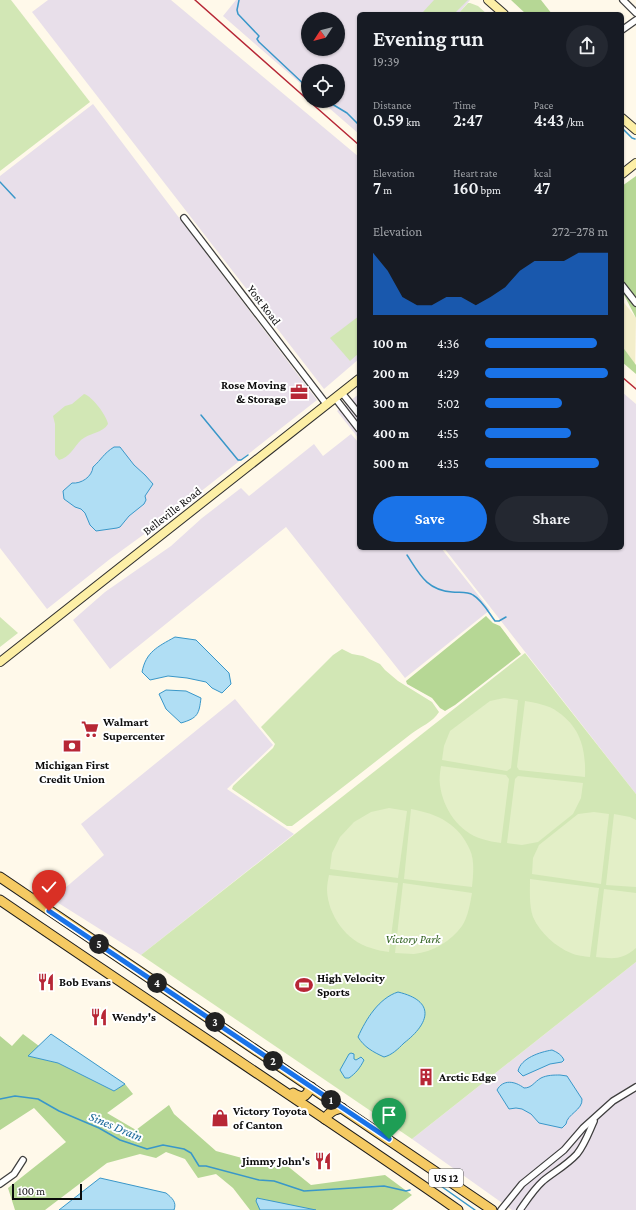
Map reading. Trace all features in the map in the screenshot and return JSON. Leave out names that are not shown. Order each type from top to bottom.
[{"type":"main road","points":[[488,0],[502,12]]},
{"type":"main road","points":[[624,120],[636,130]]},
{"type":"main road","points":[[624,173],[636,164]]},
{"type":"main road","name":"Belleville Road","points":[[0,662],[357,381]]},
{"type":"main road","name":"US 12","points":[[2,879],[492,1210]]},
{"type":"main road","name":"US 12","points":[[0,900],[109,975],[326,1119],[458,1210]]},
{"type":"main road","points":[[251,1070],[256,1069],[301,1098],[308,1094],[311,1087]]},
{"type":"main road","points":[[326,1119],[329,1113],[342,1108]]},
{"type":"street","points":[[623,0],[636,13]]},
{"type":"street","points":[[624,29],[636,20]]},
{"type":"street","name":"Yost Road","points":[[184,218],[327,405]]},
{"type":"street","points":[[624,288],[636,303]]},
{"type":"street","points":[[342,393],[357,412]]},
{"type":"street","points":[[335,398],[357,426]]},
{"type":"street","points":[[501,1210],[515,1191],[564,1150],[583,1128],[613,1102],[636,1087]]},
{"type":"street","points":[[520,1210],[542,1182],[572,1159],[581,1148],[594,1119]]},
{"type":"street","points":[[564,1150],[572,1159]]},
{"type":"street","points":[[0,1184],[14,1174],[23,1160]]},
{"type":"street","points":[[535,1173],[542,1182]]},
{"type":"shaded area","points":[[48,0],[171,0],[357,155],[357,361],[324,389],[32,12]]},
{"type":"shaded area","points":[[236,0],[470,0],[460,12],[357,12],[357,132],[329,108],[345,108],[345,64],[301,64],[301,84],[223,16]]},
{"type":"shaded area","points":[[93,104],[317,400],[176,511],[110,559],[47,609],[0,548],[0,176]]},
{"type":"shaded area","points":[[624,303],[636,318],[635,364],[624,349]]},
{"type":"shaded area","points":[[624,394],[636,404],[636,794],[446,550],[624,550]]},
{"type":"shaded area","points":[[357,396],[357,436],[337,411]]},
{"type":"shaded area","points":[[351,434],[357,441],[357,550],[443,550],[490,610],[405,678],[286,527],[110,669],[73,620],[105,592],[171,546],[202,518],[241,488],[249,496],[314,444],[323,456]]},
{"type":"shaded area","points":[[235,699],[273,745],[227,789],[294,834],[141,955],[52,899],[104,855],[81,824]]},
{"type":"shaded area","points":[[636,962],[636,1210],[512,1210],[412,1139]]},
{"type":"green space","points":[[0,0],[11,0],[90,102],[0,171]]},
{"type":"green space","points":[[434,0],[468,0],[456,12],[423,12]]},
{"type":"green space","points":[[511,0],[541,0],[550,12],[524,12]]},
{"type":"green space","points":[[468,3],[470,3],[478,6],[485,12],[460,12]]},
{"type":"green space","points":[[636,176],[636,318],[624,295],[624,185]]},
{"type":"green space","points":[[357,318],[357,355],[350,361],[330,338]]},
{"type":"green space","points":[[624,349],[636,365],[636,374],[624,364]]},
{"type":"green space","points":[[84,394],[91,398],[99,407],[108,424],[103,429],[81,440],[69,455],[59,460],[55,455],[55,424],[53,416],[65,406],[72,404]]},
{"type":"green space","points":[[486,616],[493,623],[500,626],[521,654],[445,711],[440,708],[432,698],[407,684],[406,681]]},
{"type":"green space","points":[[0,617],[18,633],[0,647]]},
{"type":"green space","points":[[342,649],[380,664],[398,681],[432,702],[439,712],[430,722],[411,734],[292,826],[287,826],[232,789],[233,786],[273,748],[275,744],[261,727],[333,655]]},
{"type":"green space","name":"Victory Park","points":[[525,653],[636,794],[636,962],[412,1139],[141,955]]},
{"type":"green space","points":[[504,698],[518,700],[511,768],[507,771],[442,760],[444,746],[450,731],[490,701]]},
{"type":"green space","points":[[525,701],[551,708],[566,718],[572,725],[577,732],[583,749],[585,777],[519,770],[517,767]]},
{"type":"green space","points":[[441,766],[506,775],[509,779],[501,843],[484,840],[474,836],[459,825],[449,811],[442,794],[440,785]]},
{"type":"green space","points":[[518,776],[583,783],[581,798],[573,814],[538,842],[522,845],[507,843],[515,779]]},
{"type":"green space","points":[[389,808],[407,811],[398,878],[330,869],[332,853],[340,837],[354,822],[371,812]]},
{"type":"green space","points":[[411,809],[439,817],[460,833],[472,854],[472,887],[404,879]]},
{"type":"green space","points":[[594,812],[609,814],[601,884],[532,874],[533,858],[539,845],[578,814]]},
{"type":"green space","points":[[614,814],[630,817],[636,820],[636,887],[606,885]]},
{"type":"green space","points":[[329,875],[398,883],[389,952],[362,945],[354,940],[340,926],[331,909],[328,899],[327,888]]},
{"type":"green space","points":[[530,879],[599,888],[590,957],[576,955],[565,950],[549,939],[540,929],[533,917],[531,908]]},
{"type":"green space","points":[[403,883],[472,893],[470,906],[462,926],[447,941],[428,951],[414,954],[395,953]]},
{"type":"green space","points":[[604,889],[636,893],[636,948],[626,955],[618,958],[596,957]]},
{"type":"green space","points":[[23,1034],[39,1046],[29,1056],[58,1063],[114,1091],[125,1084],[133,1094],[107,1113],[136,1130],[169,1105],[174,1114],[216,1151],[275,1167],[285,1164],[311,1185],[385,1175],[412,1195],[392,1210],[250,1210],[233,1188],[216,1174],[198,1178],[185,1159],[166,1152],[156,1158],[140,1154],[107,1163],[45,1210],[15,1210],[8,1188],[66,1142],[34,1108],[0,1130],[0,1036],[12,1046]]},
{"type":"water","points":[[114,447],[120,447],[134,465],[153,484],[145,496],[146,500],[144,504],[129,516],[120,527],[96,531],[90,525],[85,513],[81,509],[75,507],[64,499],[63,491],[72,483],[86,479],[91,474],[93,467],[107,452]]},
{"type":"water","points":[[175,637],[196,640],[229,673],[231,684],[222,693],[212,688],[206,682],[168,676],[150,680],[142,672],[149,655],[158,647]]},
{"type":"water","points":[[166,690],[186,691],[201,698],[197,715],[181,723],[166,709],[159,694]]},
{"type":"water","points":[[398,992],[419,1001],[425,1013],[424,1020],[413,1035],[395,1052],[384,1057],[369,1049],[358,1037],[369,1016],[379,1004],[391,995]]},
{"type":"water","points":[[51,1034],[125,1084],[114,1091],[58,1063],[28,1056]]},
{"type":"water","points":[[552,1050],[562,1057],[564,1060],[562,1062],[550,1064],[523,1076],[518,1071],[520,1066],[527,1059],[542,1052]]},
{"type":"water","points":[[351,1053],[354,1054],[354,1059],[356,1060],[361,1057],[364,1060],[354,1074],[349,1078],[345,1078],[340,1070]]},
{"type":"water","points":[[560,1075],[567,1076],[582,1099],[582,1103],[578,1109],[569,1117],[566,1124],[562,1128],[539,1123],[531,1114],[522,1109],[509,1109],[497,1090],[502,1084],[509,1082],[527,1088],[543,1077]]},
{"type":"water","points":[[100,1178],[166,1193],[174,1202],[174,1210],[59,1210]]},
{"type":"water","points":[[257,1198],[316,1210],[260,1210],[256,1201]]},
{"type":"waterway","points":[[239,0],[237,10],[238,14],[259,36],[257,39],[259,42],[301,81]]},
{"type":"waterway","points":[[339,108],[347,113],[357,123]]},
{"type":"waterway","points":[[624,130],[635,139]]},
{"type":"waterway","points":[[0,182],[15,198]]},
{"type":"waterway","points":[[201,415],[238,460],[241,460],[248,455]]},
{"type":"waterway","points":[[407,555],[424,580],[436,588],[443,591],[473,595],[482,603],[495,621],[499,621],[506,617]]},
{"type":"waterway","name":"Sines Drain","points":[[0,1099],[15,1096],[38,1099],[59,1111],[99,1128],[120,1140],[147,1149],[163,1145],[184,1149],[191,1153],[199,1166],[206,1166],[259,1180],[274,1181],[304,1191],[384,1186],[406,1191],[410,1190]]},
{"type":"waterway","name":"Sines Drain","points":[[432,1184],[438,1184],[475,1210]]},
{"type":"railway","points":[[195,0],[301,94]]},
{"type":"railway","points":[[317,108],[357,143]]},
{"type":"railway","points":[[624,379],[636,389]]},
{"type":"place","name":"Rose Moving & Storage","points":[[299,392]]},
{"type":"place","name":"Walmart Supercenter","points":[[90,729]]},
{"type":"place","name":"Michigan First Credit Union","points":[[72,746]]},
{"type":"place","name":"Bob Evans","points":[[46,982]]},
{"type":"place","name":"High Velocity Sports","points":[[304,985]]},
{"type":"place","name":"Wendy's","points":[[99,1017]]},
{"type":"place","name":"Arctic Edge","points":[[426,1077]]},
{"type":"place","name":"Victory Toyota of Canton","points":[[220,1118]]},
{"type":"place","name":"Jimmy John's","points":[[323,1161]]},
{"type":"route","points":[[49,911],[389,1139]]}]
